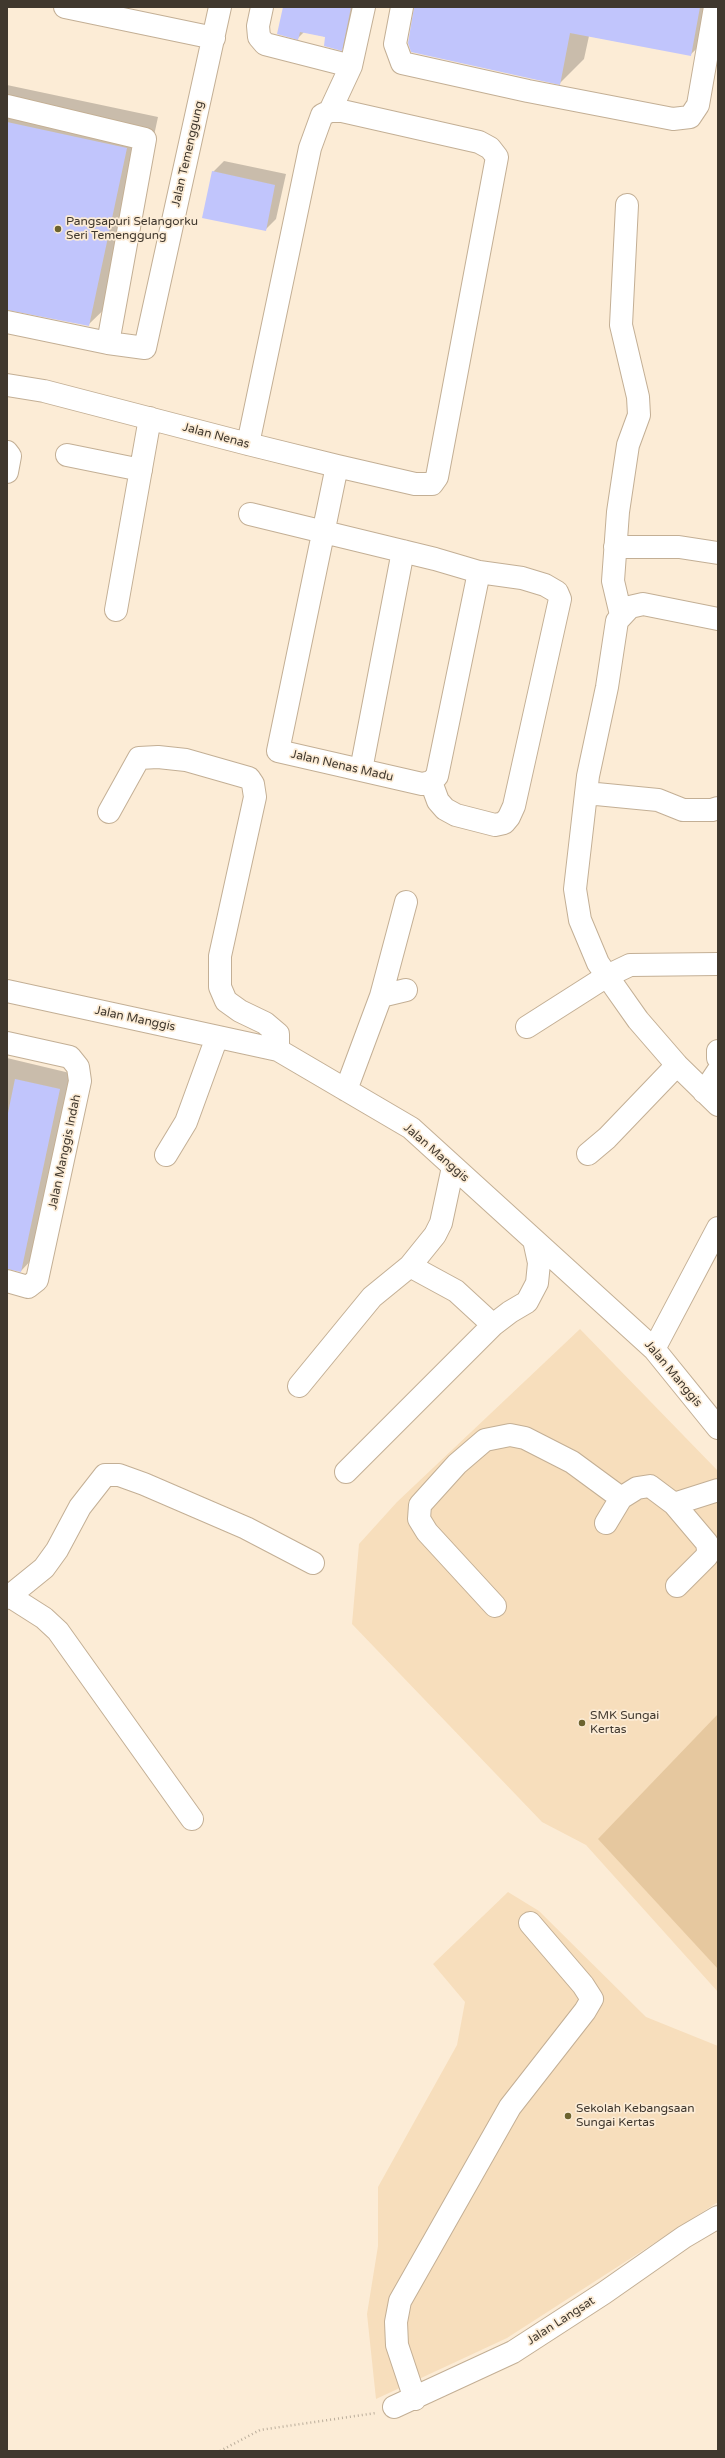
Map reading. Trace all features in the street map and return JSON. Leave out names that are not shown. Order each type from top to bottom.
[{"type":"street","points":[[65,7],[214,38]]},
{"type":"street","name":"Jalan Temenggung","points":[[108,343],[145,348],[220,7]]},
{"type":"street","points":[[262,7],[258,26],[259,37],[265,44],[351,66]]},
{"type":"street","points":[[248,444],[310,148],[322,115],[330,111],[351,66],[364,7]]},
{"type":"street","points":[[402,7],[395,44],[402,63],[528,91],[674,118],[690,117],[698,106],[715,7]]},
{"type":"street","points":[[7,106],[145,138],[108,343],[7,322]]},
{"type":"street","name":"Jalan Nenas","points":[[7,385],[44,391],[337,466],[426,486],[432,484],[437,477],[497,157],[490,148],[479,142],[342,111],[330,111]]},
{"type":"street","points":[[621,615],[613,581],[615,547],[628,445],[638,415],[638,397],[621,325],[627,205]]},
{"type":"street","points":[[116,610],[150,418]]},
{"type":"street","points":[[7,452],[10,456],[7,472]]},
{"type":"street","points":[[67,456],[141,470]]},
{"type":"street","name":"Jalan Nenas Madu","points":[[337,466],[278,751],[422,784],[431,782]]},
{"type":"street","points":[[250,514],[403,551],[479,572],[522,578],[546,585],[557,592],[560,599],[514,806],[504,823],[495,825],[456,815],[444,809],[438,801],[431,782],[437,776],[479,572]]},
{"type":"street","points":[[615,547],[679,547],[718,553]]},
{"type":"street","points":[[361,770],[403,551]]},
{"type":"street","points":[[711,1099],[677,1065],[638,1020],[598,963],[582,927],[575,889],[586,793],[607,688],[617,621],[630,607],[642,604],[718,619]]},
{"type":"street","points":[[109,812],[139,758],[158,757],[186,760],[249,778],[253,784],[255,797],[220,956],[220,987],[226,1001],[240,1011],[265,1023],[278,1034],[278,1050]]},
{"type":"street","points":[[586,793],[658,800],[683,810],[712,810],[718,808]]},
{"type":"street","points":[[346,1090],[381,996],[406,902]]},
{"type":"street","points":[[527,1027],[607,976],[630,965],[718,964]]},
{"type":"street","points":[[381,996],[406,990]]},
{"type":"street","name":"Jalan Manggis","points":[[7,991],[278,1050],[411,1128],[654,1349],[718,1428]]},
{"type":"street","points":[[166,1155],[186,1122],[217,1037]]},
{"type":"street","name":"Jalan Manggis Indah","points":[[7,1043],[70,1057],[78,1067],[80,1081],[37,1280],[28,1287],[7,1282]]},
{"type":"street","points":[[718,1051],[718,1058]]},
{"type":"street","points":[[588,1154],[607,1138],[677,1065]]},
{"type":"street","points":[[711,1099],[718,1071]]},
{"type":"street","points":[[300,1386],[372,1297],[410,1266],[435,1235],[441,1223],[453,1167]]},
{"type":"street","points":[[654,1349],[718,1228]]},
{"type":"street","points":[[346,1472],[494,1325],[510,1312],[527,1302],[537,1283],[539,1263],[534,1240]]},
{"type":"street","points":[[410,1266],[456,1291],[494,1325]]},
{"type":"street","points":[[495,1606],[427,1532],[419,1519],[420,1506],[457,1464],[485,1440],[510,1435],[525,1438],[572,1462],[621,1498]]},
{"type":"street","points":[[192,1819],[58,1631],[44,1618],[9,1597],[44,1568],[57,1550],[80,1507],[105,1475],[119,1475],[144,1484],[246,1528],[313,1563]]},
{"type":"street","points":[[606,1523],[621,1498],[636,1488],[650,1486],[674,1504],[706,1543],[708,1550],[707,1556],[677,1586]]},
{"type":"street","points":[[674,1504],[718,1490]]},
{"type":"street","points":[[415,2399],[397,2345],[396,2322],[400,2301],[510,2107],[585,2011],[592,1999],[583,1986],[530,1923]]},
{"type":"street","name":"Jalan Langsat","points":[[394,2407],[415,2399],[514,2352],[604,2293],[684,2237],[718,2217]]},
{"type":"path","points":[[220,2451],[260,2430],[374,2413],[394,2407]]},
{"type":"shaded area","name":"SMK Sungai Kertas","points":[[580,1329],[718,1471],[718,1992],[586,1845],[542,1822],[352,1624],[359,1544],[397,1502]]},
{"type":"shaded area","points":[[718,1714],[718,1969],[598,1839]]},
{"type":"shaded area","name":"Sekolah Kebangsaan Sungai Kertas","points":[[508,1892],[539,1911],[646,2017],[718,2046],[718,2202],[507,2338],[376,2399],[367,2314],[378,2246],[378,2187],[457,2045],[465,2002],[433,1964]]},
{"type":"building","points":[[283,7],[351,7],[342,51],[324,46],[325,37],[300,32],[298,40],[277,34]]},
{"type":"building","points":[[414,7],[700,7],[691,56],[570,33],[560,85],[411,52],[408,43]]},
{"type":"building","name":"Pangsapuri Selangorku Seri Temenggung","points":[[7,122],[127,148],[89,326],[7,310]]},
{"type":"building","points":[[212,171],[275,185],[266,231],[202,218]]},
{"type":"building","points":[[15,1079],[60,1089],[21,1272],[7,1269],[7,1118]]},
{"type":"place","name":"Pangsapuri Selangorku Seri Temenggung","points":[[58,229]]},
{"type":"place","name":"SMK Sungai Kertas","points":[[582,1723]]},
{"type":"place","name":"Sekolah Kebangsaan Sungai Kertas","points":[[568,2116]]}]
